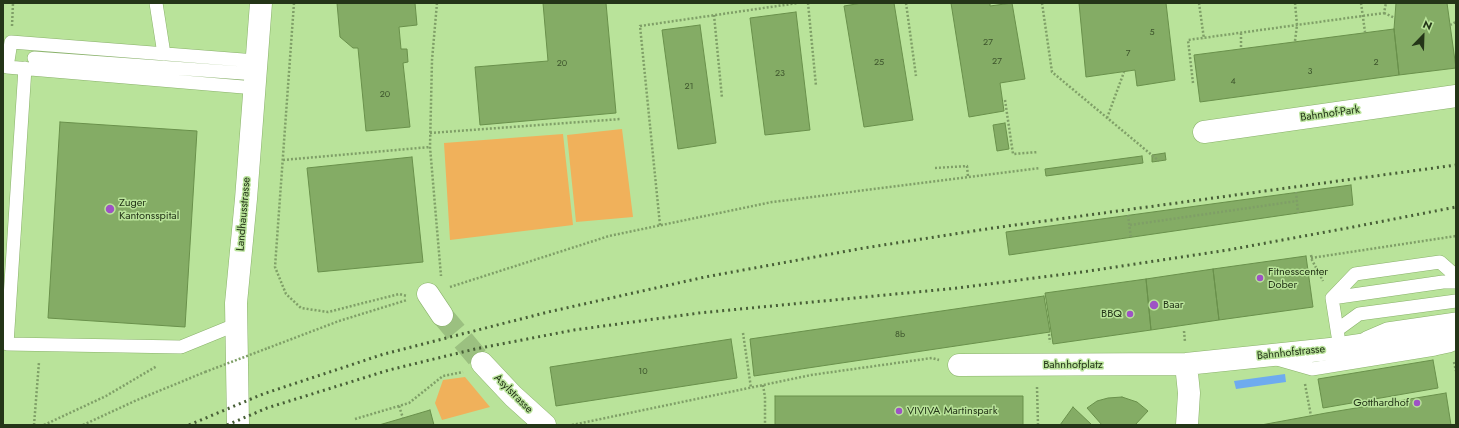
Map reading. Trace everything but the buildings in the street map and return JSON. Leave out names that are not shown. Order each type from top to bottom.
[{"type":"street","name":"Landhausstrasse","points":[[238,425],[235,325],[236,303],[261,3]]},
{"type":"street","name":"Bahnhof-Park","points":[[1204,132],[1456,96]]},
{"type":"street","points":[[435,292],[442,315]]},
{"type":"street","name":"Bahnhofstrasse","points":[[1186,364],[1340,348],[1456,331]]},
{"type":"street","points":[[1186,364],[1189,393],[1187,425]]},
{"type":"street","name":"Bahnhofplatz","points":[[959,365],[1186,364]]},
{"type":"street","name":"Asylstrasse","points":[[474,367],[535,422]]},
{"type":"lane","points":[[156,3],[164,54]]},
{"type":"lane","points":[[11,42],[164,54],[256,74],[5,67],[11,42]]},
{"type":"lane","points":[[34,58],[256,74]]},
{"type":"lane","points":[[25,68],[7,344],[181,347],[235,325]]},
{"type":"lane","points":[[1332,298],[1355,274],[1440,262],[1456,276]]},
{"type":"lane","points":[[1332,298],[1443,282],[1456,282]]},
{"type":"lane","points":[[1332,298],[1340,348]]},
{"type":"lane","points":[[1340,348],[1359,314],[1456,301]]},
{"type":"lane","points":[[1266,356],[1312,369],[1340,348],[1386,329],[1456,319]]},
{"type":"lane","points":[[1340,348],[1435,349],[1456,343]]},
{"type":"path","points":[[84,425],[138,400],[205,372],[339,321],[414,298],[399,294],[328,312],[301,308],[286,294],[275,267],[294,3]]},
{"type":"path","points":[[437,3],[432,60],[430,133],[435,292],[609,236],[772,202],[1040,168]]},
{"type":"path","points":[[769,3],[770,7]]},
{"type":"path","points":[[660,225],[640,26],[798,3]]},
{"type":"path","points":[[808,3],[816,86]]},
{"type":"path","points":[[906,3],[916,76]]},
{"type":"path","points":[[1042,3],[1052,72],[1159,161]]},
{"type":"path","points":[[1199,3],[1204,39]]},
{"type":"path","points":[[1295,3],[1297,25],[1295,41]]},
{"type":"path","points":[[1361,3],[1365,32]]},
{"type":"path","points":[[1384,13],[1386,3]]},
{"type":"path","points":[[1192,83],[1188,40],[1384,13],[1395,18]]},
{"type":"path","points":[[714,15],[722,98]]},
{"type":"path","points":[[1450,25],[1456,22]]},
{"type":"path","points":[[1241,33],[1241,49]]},
{"type":"path","points":[[1107,118],[1124,72]]},
{"type":"path","points":[[1005,100],[1013,154],[1038,152]]},
{"type":"path","points":[[430,133],[621,119]]},
{"type":"path","points":[[283,160],[430,147]]},
{"type":"path","points":[[935,168],[967,166],[968,177]]},
{"type":"path","points":[[1296,192],[1298,213]]},
{"type":"path","points":[[1130,225],[1297,201]]},
{"type":"path","points":[[1128,215],[1131,238]]},
{"type":"path","points":[[1332,298],[1311,256],[1456,236]]},
{"type":"path","points":[[743,333],[751,388]]},
{"type":"path","points":[[34,425],[40,345]]},
{"type":"path","points":[[572,425],[811,375],[932,358],[959,365]]},
{"type":"path","points":[[44,425],[106,396],[164,362]]},
{"type":"path","points":[[1036,365],[1038,425]]},
{"type":"path","points":[[1302,366],[1311,416]]},
{"type":"path","points":[[355,419],[409,404],[443,376],[474,367]]},
{"type":"path","points":[[763,385],[765,397],[765,425]]},
{"type":"path","points":[[399,406],[403,418]]},
{"type":"shaded area","points":[[622,129],[633,217],[576,222],[567,135]]},
{"type":"shaded area","points":[[563,134],[573,225],[450,240],[444,143]]},
{"type":"shaded area","points":[[465,377],[490,407],[442,420],[435,403],[443,380]]},
{"type":"water","points":[[1285,374],[1286,382],[1236,389],[1234,381]]},
{"type":"tunnel","points":[[442,315],[482,363]]},
{"type":"railway","points":[[189,425],[263,394],[384,354],[548,312],[705,277],[864,248],[993,228],[1456,165]]},
{"type":"railway","points":[[227,425],[267,408],[389,370],[475,349],[574,330],[699,313],[958,288],[1089,271],[1228,250],[1456,207]]},
{"type":"place","name":"Zuger Kantonsspital","points":[[110,209]]},
{"type":"place","name":"Fitnesscenter Dober","points":[[1260,278]]},
{"type":"place","name":"Baar","points":[[1154,305]]},
{"type":"place","name":"BBQ","points":[[1130,314]]},
{"type":"place","name":"Gotthardhof","points":[[1417,403]]},
{"type":"place","name":"VIVIVA Martinspark","points":[[899,411]]}]
